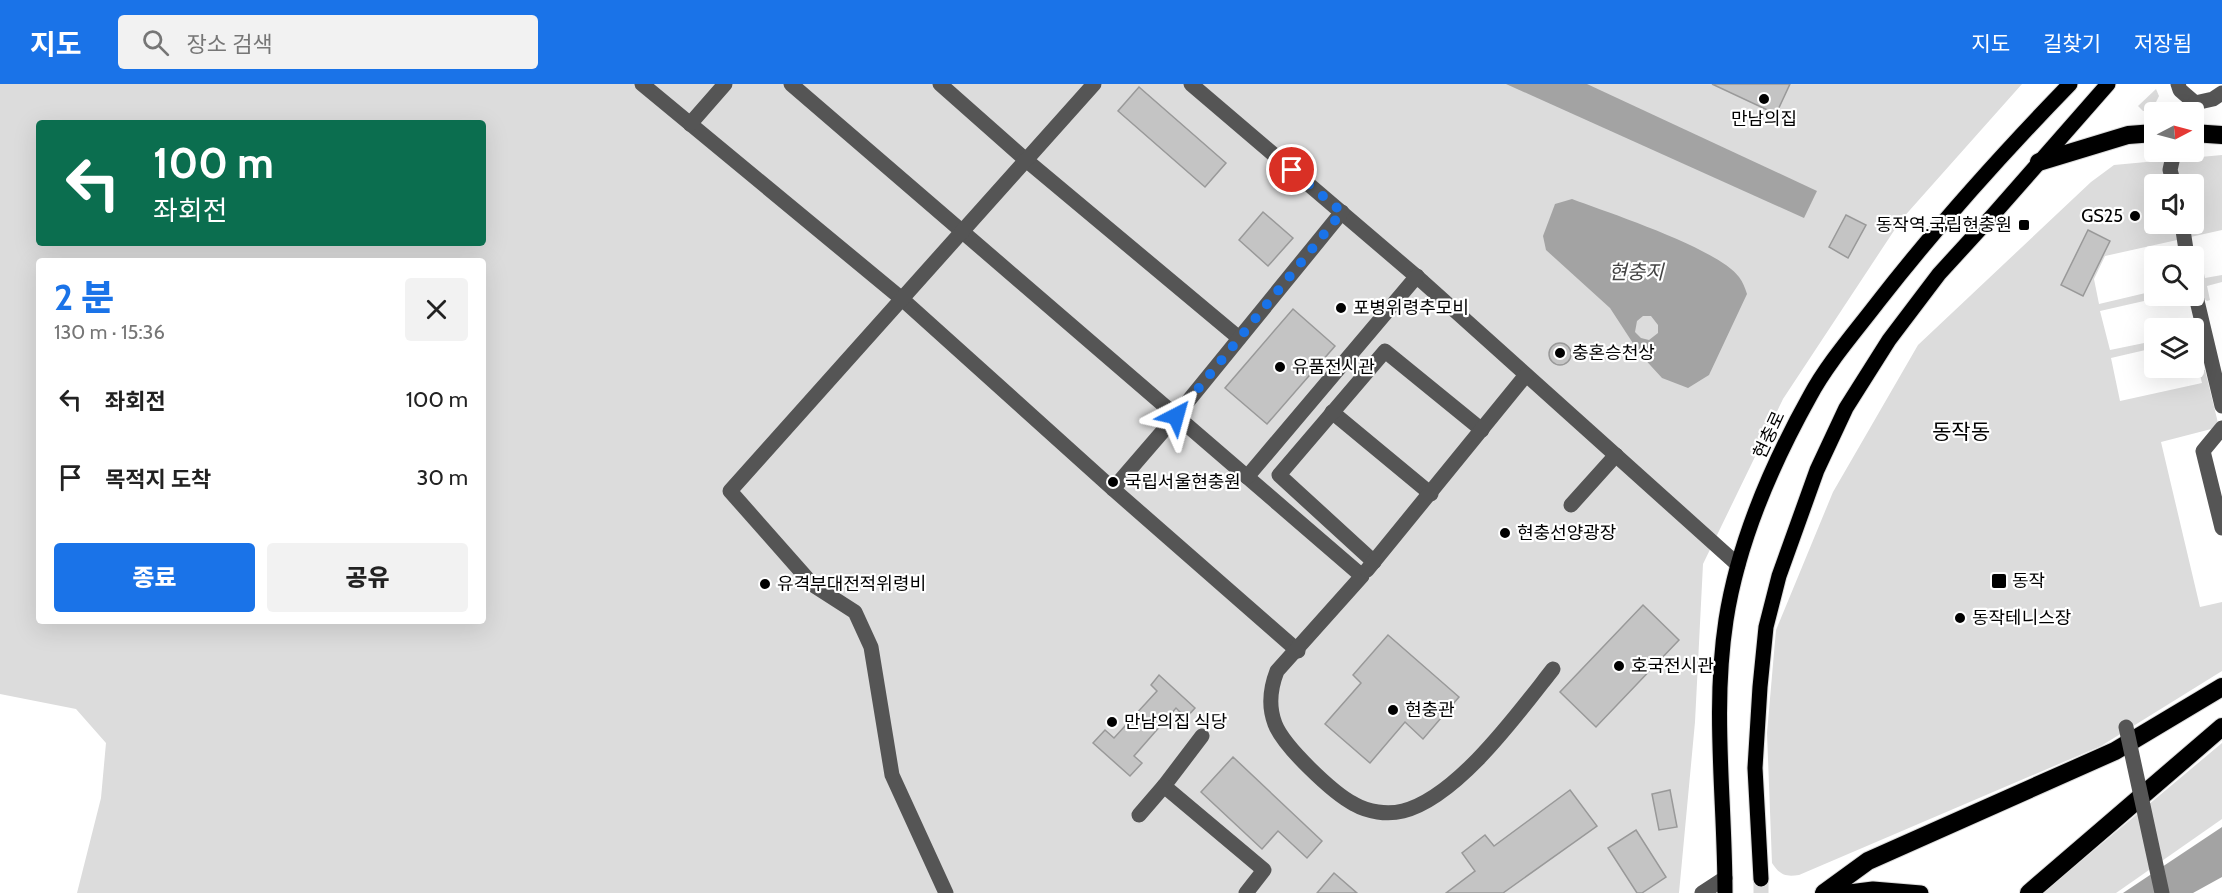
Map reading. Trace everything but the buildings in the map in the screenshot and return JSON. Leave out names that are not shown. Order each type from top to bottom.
[{"type":"highway","points":[[2039,162],[2128,135],[2144,134]]},
{"type":"highway","points":[[2204,134],[2222,135]]},
{"type":"highway","points":[[1824,893],[1868,861],[2115,751],[2222,687]]},
{"type":"highway","points":[[2029,893],[2222,728]]},
{"type":"main road","name":"현충로","points":[[1725,885],[1720,766],[1720,679],[1726,620],[1738,565],[1779,458],[1816,385],[1915,254],[1991,166],[2070,84]]},
{"type":"main road","points":[[1761,879],[1755,768],[1766,627],[1779,576],[1817,470],[1846,408],[1889,340],[1939,274],[1994,215],[2108,84]]},
{"type":"main road","points":[[1841,893],[1873,889],[1921,893]]},
{"type":"street","points":[[642,84],[902,299],[1113,489],[1298,651]]},
{"type":"street","points":[[690,124],[725,84]]},
{"type":"street","points":[[790,84],[1362,576]]},
{"type":"street","points":[[940,84],[1026,160],[1239,338]]},
{"type":"street","points":[[946,893],[892,775],[871,647],[855,612],[813,585],[730,491],[1094,84]]},
{"type":"street","points":[[1191,84],[1417,276],[1738,565]]},
{"type":"street","points":[[2178,84],[2188,102]]},
{"type":"street","points":[[2204,103],[2222,93]]},
{"type":"street","points":[[1113,489],[1176,416],[1342,212]]},
{"type":"street","points":[[1247,477],[1417,276]]},
{"type":"street","points":[[2198,306],[2222,406]]},
{"type":"street","points":[[1374,562],[1279,475],[1385,351],[1482,430]]},
{"type":"street","points":[[1526,375],[1374,562],[1298,651],[1277,672],[1270,688],[1271,705],[1275,724],[1287,745],[1352,804],[1387,813],[1403,811],[1422,803],[1456,779],[1495,742],[1553,669]]},
{"type":"street","points":[[1332,412],[1431,494]]},
{"type":"street","points":[[2222,429],[2203,451],[2222,528]]},
{"type":"street","points":[[1571,505],[1616,455]]},
{"type":"street","points":[[2126,727],[2162,893]]},
{"type":"street","points":[[1139,816],[1202,736]]},
{"type":"street","points":[[1164,786],[1264,870],[1245,893]]},
{"type":"street","points":[[1702,893],[1725,885]]},
{"type":"shaded area","name":"국립서울현충원","points":[[0,84],[2022,84],[1901,220],[1783,399],[1703,564],[1695,722],[1679,893],[77,893],[101,798],[106,743],[76,709],[0,694]]},
{"type":"shaded area","points":[[2156,89],[2159,96],[2156,102],[2144,102],[2144,111],[2138,106]]},
{"type":"shaded area","points":[[2222,155],[2222,230],[2204,234],[2150,246],[2144,246],[2105,256],[2094,279],[2099,304],[2144,293],[2144,301],[2100,311],[2110,350],[2144,343],[2144,350],[2111,358],[2120,401],[2202,383],[2201,378],[2204,378],[2205,370],[2219,427],[2161,442],[2200,607],[2222,602],[2222,671],[2101,746],[1799,875],[1783,874],[1772,863],[1767,733],[1776,630],[1833,492],[1918,345],[2091,182],[2114,165],[2146,162],[2204,162],[2204,157]]},
{"type":"shaded area","points":[[2204,274],[2205,278],[2222,275],[2222,282],[2207,286],[2210,300],[2204,299]]},
{"type":"shaded area","points":[[2222,743],[2222,819],[2116,893],[2043,893]]},
{"type":"water","points":[[1506,84],[1587,84],[1817,191],[1804,218]]},
{"type":"water","name":"현충지","points":[[1572,199],[1661,232],[1709,255],[1739,277],[1747,294],[1709,375],[1688,388],[1662,378],[1640,354],[1610,308],[1546,250],[1543,236],[1555,204]],"holes":[[[1643,316],[1651,316],[1658,325],[1658,333],[1649,340],[1641,338],[1635,332],[1637,321]]]},
{"type":"water","points":[[2222,827],[2222,877],[2193,893],[2123,893]]},
{"type":"tunnel","points":[[1761,879],[1761,893]]},
{"type":"place","name":"만남의집","points":[[1764,99]]},
{"type":"place","name":"GS25","points":[[2135,216]]},
{"type":"place","name":"동작역.국립현충원","points":[[2024,225]]},
{"type":"place","name":"포병위령추모비","points":[[1341,308]]},
{"type":"place","name":"충혼승천상","points":[[1560,353]]},
{"type":"place","name":"유품전시관","points":[[1280,367]]},
{"type":"place","name":"국립서울현충원","points":[[1113,482]]},
{"type":"place","name":"현충선양광장","points":[[1505,533]]},
{"type":"place","name":"동작","points":[[1999,581]]},
{"type":"place","name":"유격부대전적위령비","points":[[765,584]]},
{"type":"place","name":"동작테니스장","points":[[1960,618]]},
{"type":"place","name":"호국전시관","points":[[1619,666]]},
{"type":"place","name":"현충관","points":[[1393,710]]},
{"type":"place","name":"만남의집 식당","points":[[1112,722]]},
{"type":"district","name":"동작동","points":[[1961,432]]},
{"type":"route","points":[[1176,416],[1342,212],[1292,170]]}]
